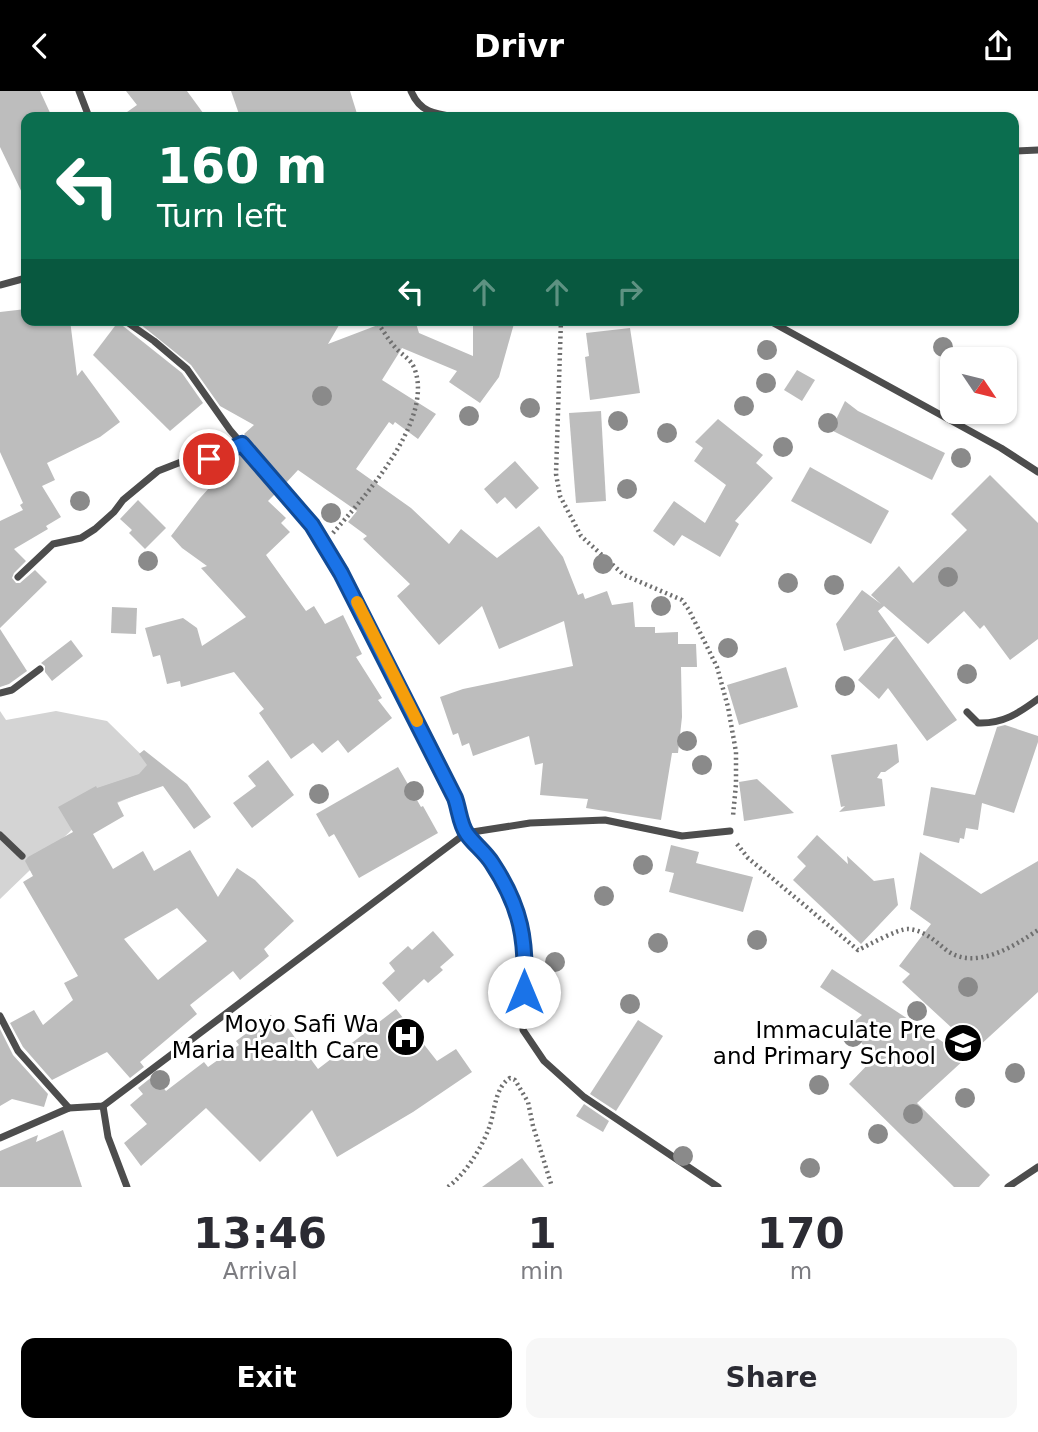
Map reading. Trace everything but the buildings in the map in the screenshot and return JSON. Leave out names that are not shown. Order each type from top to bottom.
[{"type":"street","points":[[79,91],[87,112]]},
{"type":"street","points":[[411,91],[424,112]]},
{"type":"street","points":[[1019,151],[1038,150]]},
{"type":"street","points":[[0,285],[21,279]]},
{"type":"street","points":[[133,326],[187,369],[242,444],[312,525],[354,595],[455,798],[466,832],[491,860],[509,891],[522,923],[526,969],[523,1030],[544,1061],[584,1097],[718,1187]]},
{"type":"street","points":[[779,326],[1001,448],[1038,472]]},
{"type":"street","points":[[18,577],[53,544],[81,538],[95,529],[114,512],[123,499],[158,471],[181,462],[209,459],[242,444]]},
{"type":"street","points":[[0,693],[12,690],[40,669]]},
{"type":"street","points":[[967,712],[978,723],[988,724],[1011,719],[1038,699]]},
{"type":"street","points":[[0,1138],[69,1108],[103,1106],[466,832],[530,823],[605,820],[682,835],[730,831]]},
{"type":"street","points":[[0,835],[22,856]]},
{"type":"street","points":[[0,1016],[18,1051],[69,1108]]},
{"type":"street","points":[[103,1106],[108,1137],[127,1187]]},
{"type":"street","points":[[1008,1187],[1038,1167]]},
{"type":"path","points":[[324,545],[384,471],[399,447],[415,408],[418,382],[412,361],[394,347],[379,326]]},
{"type":"path","points":[[561,326],[556,474],[560,496],[581,536],[624,575],[682,600],[689,610],[717,667],[736,752],[737,784],[730,831],[738,846],[748,858],[858,950],[906,929],[932,937],[947,951],[963,959],[985,957],[1014,946],[1038,930]]},
{"type":"path","points":[[448,1187],[478,1151],[492,1121],[504,1082],[510,1078],[516,1080],[528,1103],[552,1187]]},
{"type":"shaded area","points":[[0,711],[6,720],[56,711],[107,721],[168,781],[85,817],[0,899]]},
{"type":"slow traffic","points":[[357,602],[417,721]]},
{"type":"place","name":"Moyo Safi Wa Maria Health Care","points":[[406,1037]]},
{"type":"place","name":"Immaculate Pre and Primary School","points":[[963,1043]]},
{"type":"route","points":[[209,459],[242,444],[312,525],[341,573],[455,798],[466,832],[491,860],[509,891],[522,923],[526,969],[524,992]]}]
